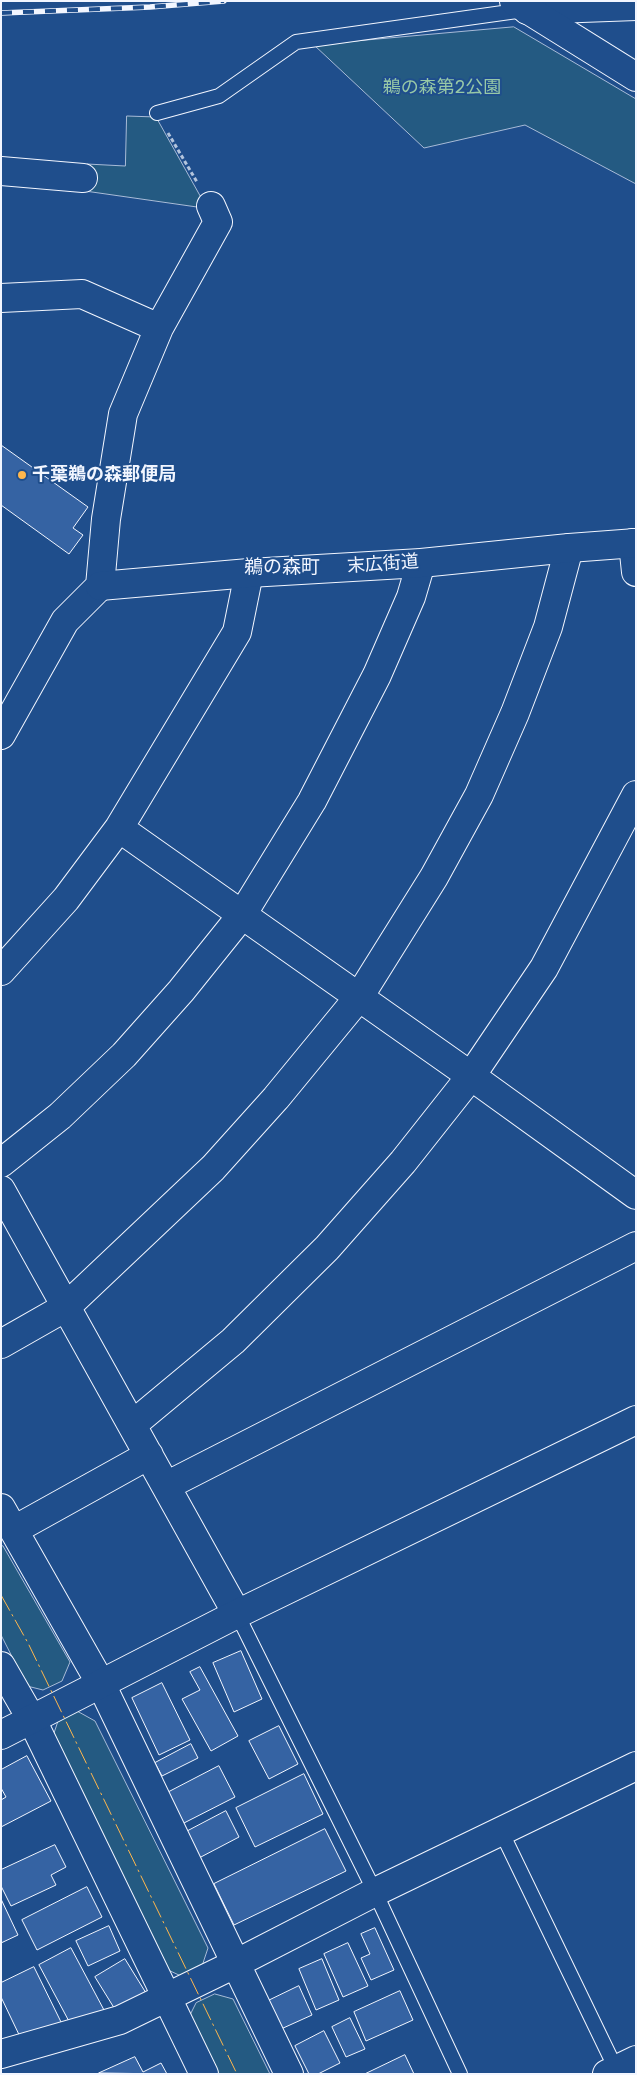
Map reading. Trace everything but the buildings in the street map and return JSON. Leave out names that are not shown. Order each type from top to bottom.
[{"type":"street","points":[[521,6],[636,6]]},
{"type":"street","points":[[521,6],[636,77]]},
{"type":"street","points":[[1,171],[83,178]]},
{"type":"street","points":[[2,734],[64,621],[100,586],[106,519],[123,414],[158,328],[218,222],[211,206]]},
{"type":"street","points":[[1,298],[82,294],[158,328]]},
{"type":"street","points":[[634,543],[636,572]]},
{"type":"street","name":"末広街道","points":[[100,586],[421,563],[634,543]]},
{"type":"street","points":[[1,1344],[66,1307],[213,1168],[276,1098],[359,997],[434,877],[479,795],[515,713],[548,627],[569,548]]},
{"type":"street","points":[[1,1163],[60,1116],[124,1055],[181,991],[242,915],[312,801],[372,683],[411,597],[421,563]]},
{"type":"street","points":[[1,971],[66,899],[119,828],[237,632],[249,574]]},
{"type":"street","points":[[132,1425],[234,1341],[327,1248],[403,1162],[471,1076],[544,968],[636,795]]},
{"type":"street","points":[[119,828],[471,1076],[636,1195]]},
{"type":"street","points":[[1,1190],[237,1614]]},
{"type":"street","points":[[166,1486],[636,1246]]},
{"type":"street","points":[[1,1735],[237,1614],[636,1420]]},
{"type":"street","points":[[149,1455],[8,1519],[101,1684],[289,2074]]},
{"type":"street","points":[[1,1666],[32,1720],[204,2074]]},
{"type":"street","points":[[1,2054],[120,2020],[235,1964],[375,1892],[636,1766]]},
{"type":"lane","points":[[157,113],[219,96],[296,42],[521,6]]},
{"type":"lane","points":[[237,1614],[375,1892],[460,2074]]},
{"type":"lane","points":[[501,1831],[619,2068]]},
{"type":"path","points":[[157,113],[211,206]]},
{"type":"green space","name":"鵜の森第2公園","points":[[514,27],[636,99],[636,184],[525,125],[424,148],[314,45]]},
{"type":"green space","points":[[127,116],[156,117],[203,201],[197,207],[85,191],[87,164],[125,166]]},
{"type":"green space","points":[[3,1546],[70,1662],[62,1681],[43,1690],[27,1686],[1,1635],[1,1547]]},
{"type":"green space","points":[[77,1711],[95,1721],[208,1948],[201,1969],[181,1976],[166,1969],[51,1742],[58,1721]]},
{"type":"green space","points":[[215,1994],[233,1999],[270,2074],[215,2074],[188,2019],[196,2003]]},
{"type":"railway","points":[[1,13],[150,7],[224,1]]},
{"type":"power","points":[[1,1595],[28,1643],[237,2074]]},
{"type":"place","name":"千葉鵜の森郵便局","points":[[22,475]]},
{"type":"district","name":"鵜の森町","points":[[282,568]]}]
